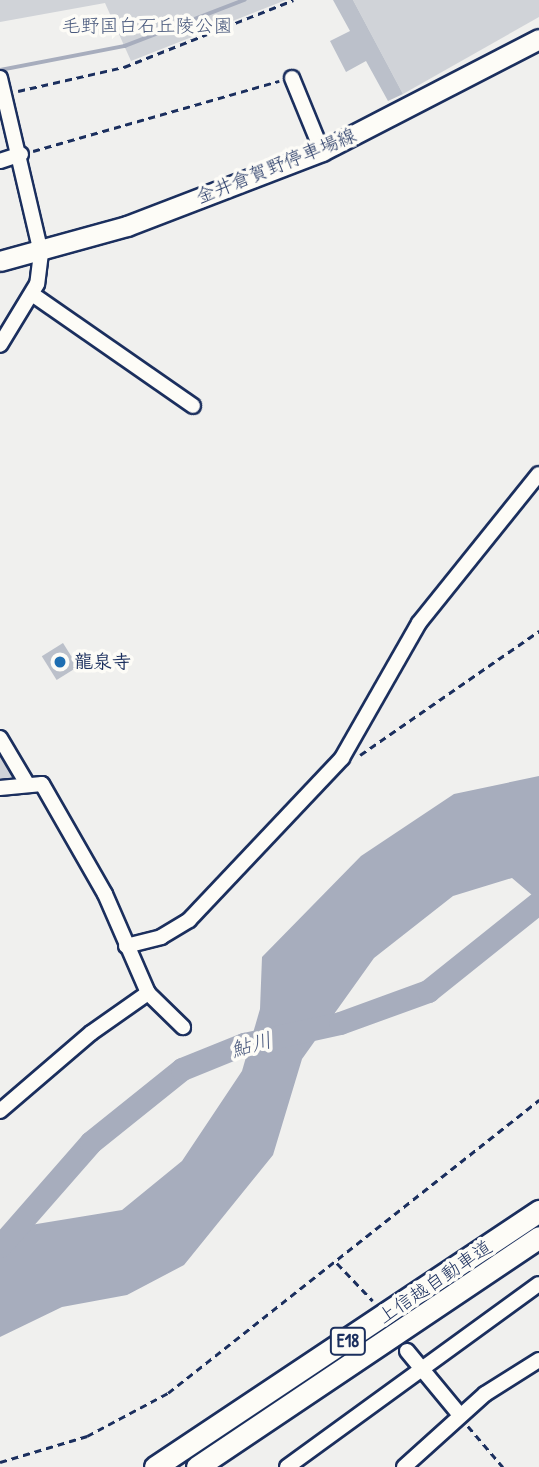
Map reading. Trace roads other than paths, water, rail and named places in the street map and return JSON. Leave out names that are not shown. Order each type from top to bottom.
[{"type":"highway","name":"上信越自動車道","points":[[155,1467],[539,1211]]},
{"type":"highway","name":"上信越自動車道","points":[[197,1467],[539,1237]]},
{"type":"main road","name":"金井倉賀野停車場線","points":[[0,261],[41,253],[321,151],[539,39]]},
{"type":"street","points":[[0,78],[8,92],[41,253],[32,294],[0,345]]},
{"type":"street","points":[[292,78],[321,151]]},
{"type":"street","points":[[0,160],[21,155]]},
{"type":"street","points":[[32,294],[193,406]]},
{"type":"street","points":[[126,946],[162,937],[189,919],[342,758],[419,623],[539,474]]},
{"type":"street","points":[[0,738],[26,782]]},
{"type":"street","points":[[0,788],[26,782],[42,784],[105,894],[148,993],[183,1027]]},
{"type":"street","points":[[0,1111],[91,1032],[148,993]]},
{"type":"street","points":[[287,1467],[539,1284]]},
{"type":"street","points":[[407,1351],[460,1415]]},
{"type":"street","points":[[404,1467],[460,1415],[539,1360]]},
{"type":"water","points":[[539,776],[539,901],[512,878],[453,896],[374,958],[302,1059],[273,1155],[184,1265],[127,1295],[62,1307],[0,1337],[0,1230],[122,1210],[182,1161],[242,1071],[260,1009],[262,957],[361,856],[454,794]]},
{"type":"waterway","points":[[0,70],[125,46],[244,0]]},
{"type":"waterway","name":"鮎川","points":[[0,1246],[91,1142],[182,1069],[244,1044],[340,1023],[428,991],[539,902]]},
{"type":"place","name":"龍泉寺","points":[[60,662]]},
{"type":"park label","name":"毛野国白石丘陵公園","points":[[147,26]]}]
